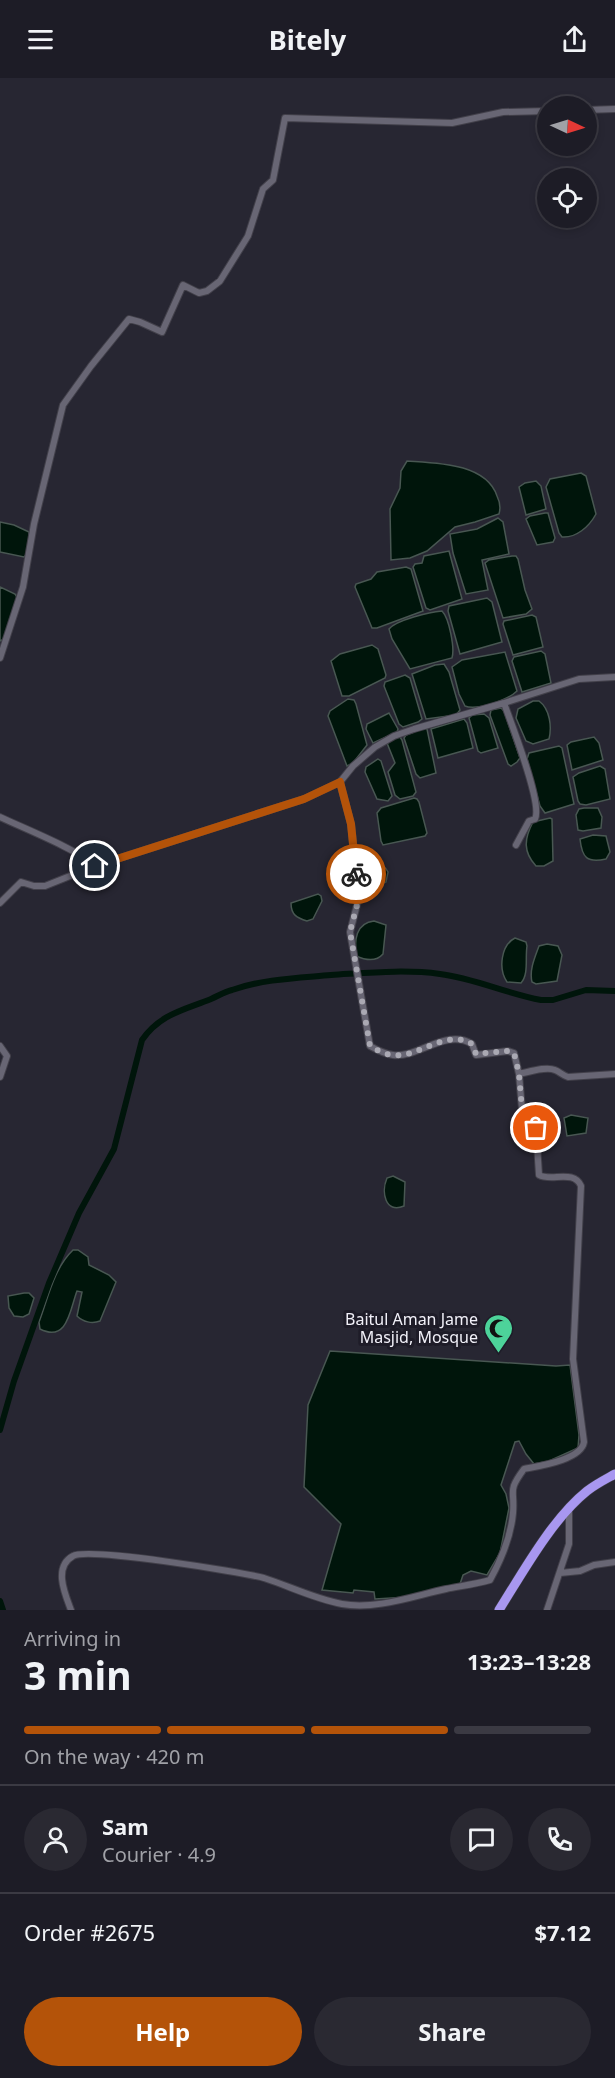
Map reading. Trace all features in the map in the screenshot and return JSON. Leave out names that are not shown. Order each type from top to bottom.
[{"type":"highway","points":[[500,1610],[537,1550],[569,1508],[588,1490],[615,1474]]},
{"type":"street","points":[[597,110],[615,109]]},
{"type":"street","points":[[0,658],[23,586],[34,524],[63,405],[129,319],[162,332],[183,285],[199,293],[207,291],[220,281],[248,236],[263,189],[273,180],[285,118],[452,123],[503,112],[537,111]]},
{"type":"street","points":[[0,903],[21,882],[34,886],[45,886],[95,866],[304,799],[340,782],[353,766],[375,747],[394,736],[579,679],[615,677]]},
{"type":"street","points":[[504,703],[531,780],[537,813],[537,817],[529,821],[516,845]]},
{"type":"street","points":[[71,1610],[61,1580],[65,1564],[73,1556],[84,1553],[223,1570],[261,1578],[343,1605],[400,1601],[490,1580],[501,1562],[507,1538],[513,1512],[512,1490],[515,1480],[524,1469],[540,1468],[577,1454],[583,1448],[573,1359],[581,1186],[574,1178],[545,1178],[539,1175],[536,1128],[534,1124],[523,1121],[519,1074],[514,1053],[508,1051],[476,1054],[472,1044],[467,1041],[436,1042],[412,1052],[393,1055],[370,1046],[350,932],[358,901],[357,879],[351,824],[340,782]]},
{"type":"street","points":[[0,817],[91,861],[95,866]]},
{"type":"street","points":[[0,1046],[7,1056],[0,1077]]},
{"type":"street","points":[[519,1074],[550,1068],[568,1077],[615,1074]]},
{"type":"street","points":[[547,1610],[569,1545],[569,1508]]},
{"type":"street","points":[[560,1573],[580,1571],[594,1565],[615,1562]]},
{"type":"shaded area","points":[[407,461],[445,464],[471,471],[482,477],[491,485],[498,498],[499,514],[455,527],[427,551],[410,558],[391,560],[390,509],[400,488],[401,471]]},
{"type":"shaded area","points":[[581,473],[586,476],[596,514],[582,531],[572,536],[562,537],[546,487],[550,479]]},
{"type":"shaded area","points":[[536,481],[541,486],[546,509],[526,515],[519,487]]},
{"type":"shaded area","points":[[548,513],[555,538],[553,542],[537,545],[526,519]]},
{"type":"shaded area","points":[[498,518],[503,522],[509,554],[482,560],[488,590],[466,594],[453,553],[450,534],[477,529]]},
{"type":"shaded area","points":[[0,522],[29,532],[28,553],[24,557],[0,552]]},
{"type":"shaded area","points":[[449,551],[462,599],[430,610],[426,608],[413,567],[415,564],[422,563],[424,556]]},
{"type":"shaded area","points":[[512,556],[518,559],[532,609],[526,614],[503,618],[485,563],[489,560]]},
{"type":"shaded area","points":[[406,567],[411,569],[423,611],[372,628],[355,587],[356,584],[371,579],[377,572]]},
{"type":"shaded area","points":[[0,587],[17,597],[4,639],[0,641]]},
{"type":"shaded area","points":[[487,598],[492,602],[502,642],[460,654],[448,611],[449,606]]},
{"type":"shaded area","points":[[442,611],[451,633],[452,658],[410,669],[392,639],[389,629],[406,620]]},
{"type":"shaded area","points":[[532,615],[536,617],[543,647],[513,655],[504,621]]},
{"type":"shaded area","points":[[372,645],[378,649],[385,678],[349,696],[342,696],[331,661],[340,654]]},
{"type":"shaded area","points":[[541,651],[545,654],[551,683],[522,692],[512,661],[514,657]]},
{"type":"shaded area","points":[[505,652],[517,691],[492,704],[476,707],[465,706],[459,694],[452,667],[462,660]]},
{"type":"shaded area","points":[[444,664],[449,672],[460,710],[456,715],[426,719],[412,674]]},
{"type":"shaded area","points":[[405,675],[410,678],[422,719],[403,727],[399,724],[384,686],[385,682]]},
{"type":"shaded area","points":[[348,699],[354,700],[356,704],[367,745],[353,763],[347,766],[328,716],[330,711]]},
{"type":"shaded area","points":[[533,701],[543,704],[549,718],[550,729],[549,739],[533,744],[526,741],[516,718],[518,709]]},
{"type":"shaded area","points":[[501,708],[520,758],[511,766],[508,764],[490,715],[491,710]]},
{"type":"shaded area","points":[[389,713],[398,729],[397,732],[373,743],[366,729],[367,724]]},
{"type":"shaded area","points":[[484,714],[489,718],[498,748],[481,753],[478,751],[469,718],[472,715]]},
{"type":"shaded area","points":[[464,719],[473,748],[438,758],[431,729]]},
{"type":"shaded area","points":[[424,728],[427,729],[436,773],[420,778],[416,774],[404,738]]},
{"type":"shaded area","points":[[397,737],[402,740],[416,792],[413,796],[400,799],[395,795],[388,772],[395,763],[387,743]]},
{"type":"shaded area","points":[[594,737],[599,743],[603,760],[572,770],[567,745]]},
{"type":"shaded area","points":[[559,746],[562,748],[574,804],[545,813],[540,806],[527,759],[529,753]]},
{"type":"shaded area","points":[[378,759],[381,761],[392,796],[388,801],[377,799],[365,772],[366,767]]},
{"type":"shaded area","points":[[600,766],[605,769],[610,799],[586,805],[580,804],[573,777]]},
{"type":"shaded area","points":[[414,798],[419,802],[427,833],[425,836],[383,845],[377,813],[381,808]]},
{"type":"shaded area","points":[[598,808],[602,817],[601,828],[578,830],[576,815],[579,809]]},
{"type":"shaded area","points":[[552,819],[553,861],[544,866],[536,866],[527,850],[528,834],[533,822]]},
{"type":"shaded area","points":[[593,835],[606,836],[610,852],[606,859],[594,860],[584,855],[580,839]]},
{"type":"shaded area","points":[[376,864],[386,868],[388,872],[386,882],[378,885],[365,884],[362,879],[365,871]]},
{"type":"shaded area","points":[[318,894],[322,901],[313,919],[307,921],[295,915],[291,903]]},
{"type":"shaded area","points":[[374,921],[386,925],[383,954],[370,960],[356,956],[355,944],[360,929],[368,922]]},
{"type":"shaded area","points":[[515,938],[526,942],[527,946],[526,971],[521,983],[507,982],[502,971],[504,952],[510,941]]},
{"type":"shaded area","points":[[547,944],[558,946],[562,955],[557,981],[536,984],[532,982],[531,977],[533,964],[539,946]]},
{"type":"shaded area","points":[[571,1115],[588,1118],[586,1133],[567,1136],[564,1118]]},
{"type":"shaded area","points":[[393,1176],[405,1182],[404,1206],[398,1208],[392,1207],[386,1200],[384,1189],[387,1178]]},
{"type":"shaded area","points":[[73,1250],[78,1250],[88,1257],[89,1265],[109,1275],[116,1282],[100,1321],[88,1322],[77,1316],[82,1292],[77,1291],[70,1315],[62,1328],[57,1332],[40,1329],[39,1322],[52,1284],[61,1265]]},
{"type":"shaded area","points":[[29,1293],[34,1298],[29,1314],[23,1317],[14,1316],[9,1308],[8,1296]]},
{"type":"shaded area","points":[[330,1351],[556,1366],[570,1365],[579,1435],[578,1448],[549,1461],[534,1464],[519,1441],[515,1442],[501,1485],[509,1508],[500,1553],[487,1575],[471,1571],[463,1575],[460,1584],[408,1597],[375,1599],[374,1592],[354,1590],[353,1593],[322,1590],[341,1524],[304,1487],[308,1405]]},
{"type":"waterway","points":[[0,1430],[14,1381],[49,1283],[79,1213],[114,1149],[142,1040],[157,1024],[182,1010],[226,992],[256,983],[371,972],[440,974],[541,1000],[553,1000],[586,990],[615,991]]},
{"type":"waterway","points":[[0,1601],[3,1610]]},
{"type":"way so far","points":[[356,874],[358,901],[350,932],[370,1046],[393,1055],[412,1052],[436,1042],[461,1040],[472,1044],[476,1054],[508,1051],[514,1053],[519,1074],[523,1121],[534,1124],[536,1128]]},
{"type":"place","name":"Baitul Aman Jame Masjid, Mosque","points":[[499,1354]]},
{"type":"route","points":[[95,866],[304,799],[340,782],[351,824],[356,874]]}]
